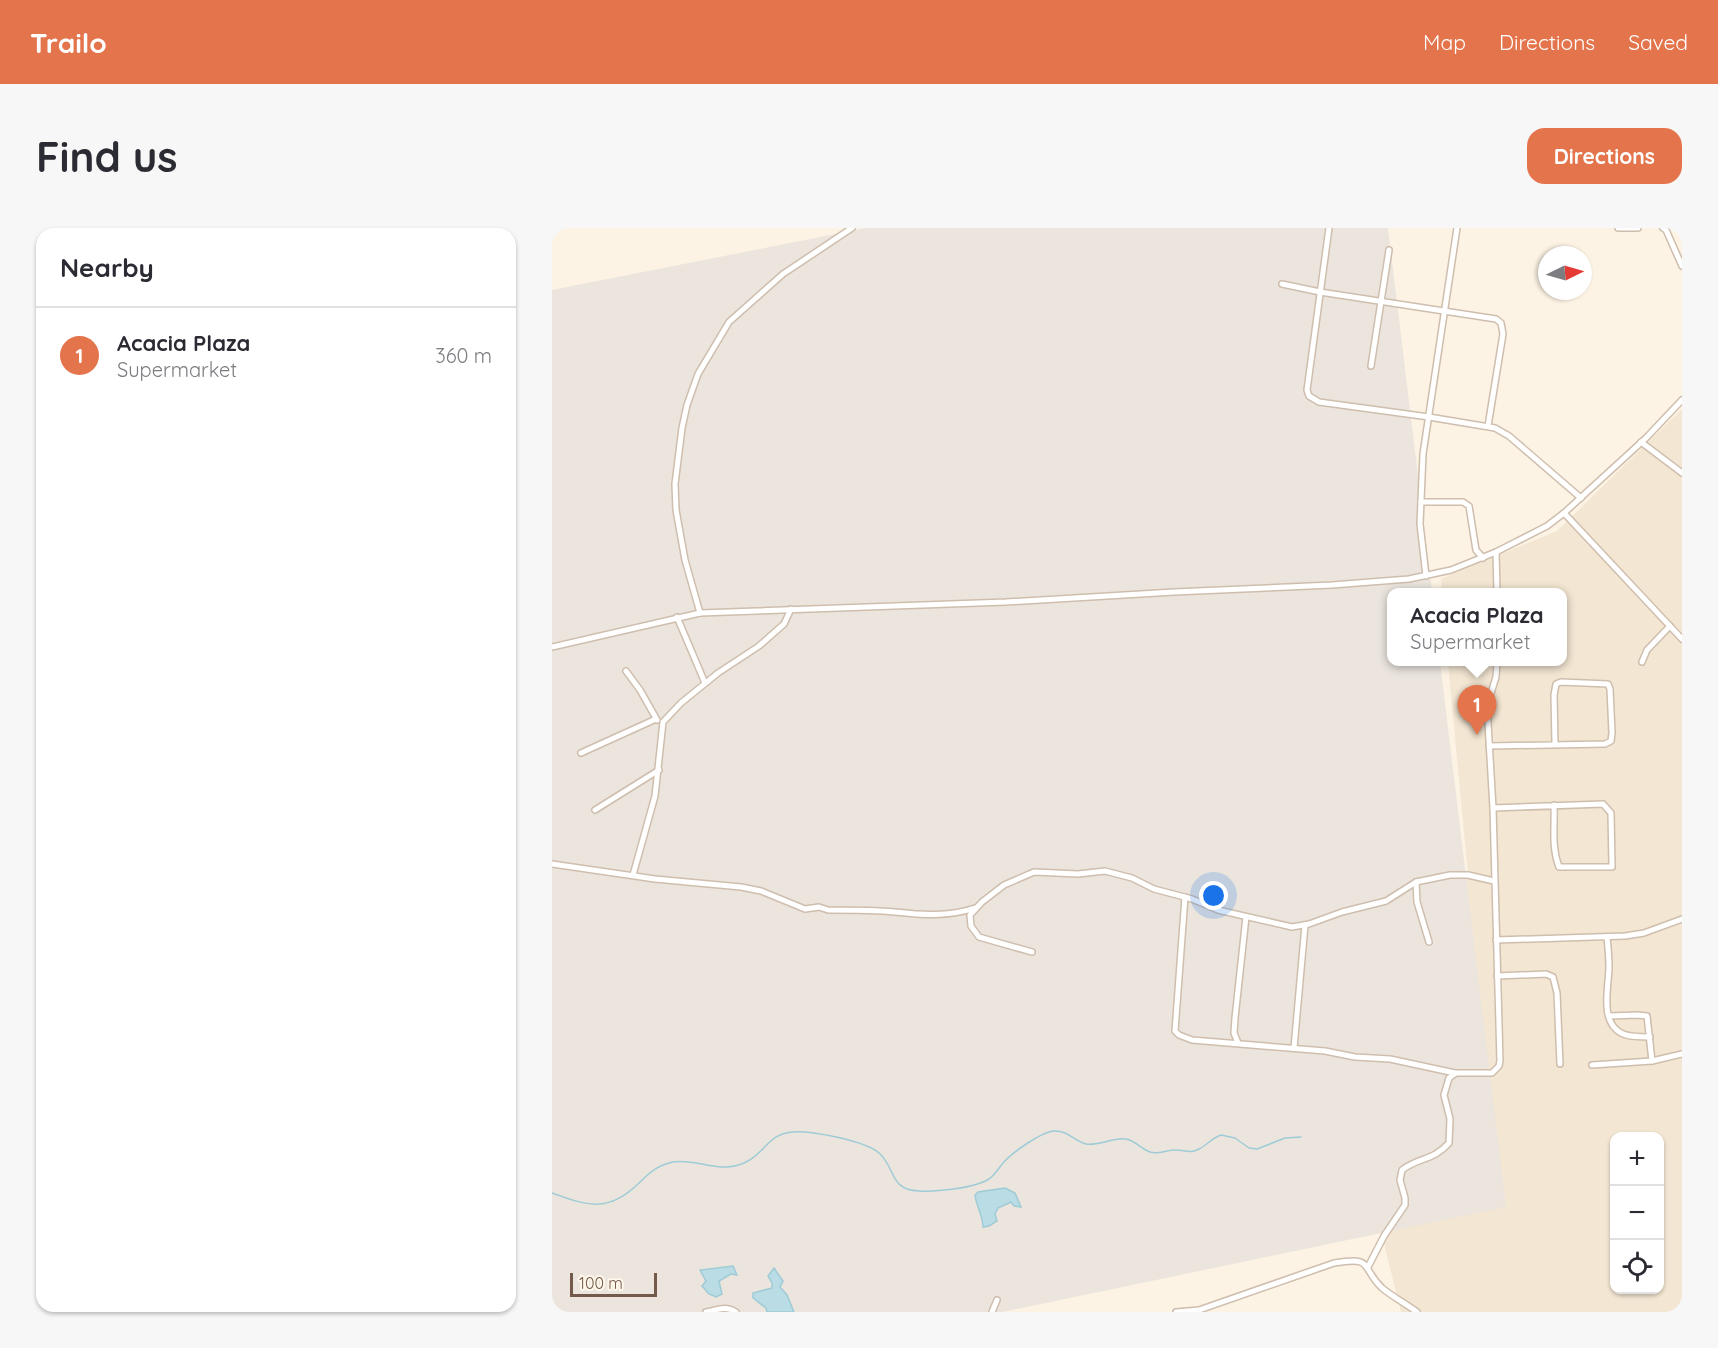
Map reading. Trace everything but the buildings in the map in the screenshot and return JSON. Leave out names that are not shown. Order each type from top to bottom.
[{"type":"street","points":[[700,613],[685,560],[675,490],[682,428],[698,374],[724,329],[737,314],[783,274],[852,228]]},
{"type":"street","points":[[1329,228],[1307,390],[1309,396],[1319,402],[1488,426],[1509,436],[1581,498]]},
{"type":"street","points":[[1426,576],[1420,524],[1423,454],[1457,228]]},
{"type":"street","points":[[1618,228],[1638,228]]},
{"type":"street","points":[[1663,228],[1682,266]]},
{"type":"street","points":[[1371,366],[1389,250]]},
{"type":"street","points":[[1282,284],[1496,319],[1503,327],[1488,426]]},
{"type":"street","points":[[552,647],[700,613],[1006,602],[1381,582],[1426,576],[1451,570],[1483,558],[1547,526],[1641,442],[1682,400]]},
{"type":"street","points":[[1641,442],[1682,473]]},
{"type":"street","points":[[1421,502],[1463,502],[1469,506],[1476,550],[1483,558]]},
{"type":"street","points":[[1564,513],[1682,639]]},
{"type":"street","points":[[1496,552],[1497,588]]},
{"type":"street","points":[[633,875],[647,831],[659,770],[663,722],[705,683],[759,646],[784,624],[791,609]]},
{"type":"street","points":[[677,617],[705,683]]},
{"type":"street","points":[[1642,662],[1647,650],[1670,626]]},
{"type":"street","points":[[1185,897],[1175,1030],[1179,1035],[1192,1040],[1390,1059],[1456,1073],[1492,1073],[1499,1066],[1487,706],[1497,666]]},
{"type":"street","points":[[626,671],[640,690],[656,719],[663,722]]},
{"type":"street","points":[[1489,746],[1555,745],[1605,744],[1611,741],[1608,684],[1579,682],[1556,684],[1554,695],[1555,745]]},
{"type":"street","points":[[581,753],[656,719]]},
{"type":"street","points":[[595,810],[659,770]]},
{"type":"street","points":[[1492,808],[1603,804],[1611,813],[1612,867],[1559,867],[1554,846],[1554,806]]},
{"type":"street","points":[[552,864],[760,891],[805,909],[819,907],[828,910],[946,915],[976,908]]},
{"type":"street","points":[[1032,952],[979,937],[971,926],[970,915],[1004,885],[1034,872],[1078,874],[1105,871],[1132,878],[1154,889],[1185,897],[1218,910],[1292,927],[1386,901],[1416,882],[1450,875],[1468,875],[1494,881]]},
{"type":"street","points":[[1416,882],[1418,902],[1429,942]]},
{"type":"street","points":[[1238,1043],[1234,1033],[1246,917]]},
{"type":"street","points":[[1496,940],[1607,938],[1644,933],[1682,919]]},
{"type":"street","points":[[1294,1048],[1305,925]]},
{"type":"street","points":[[1607,938],[1610,965],[1609,1016],[1615,1028],[1621,1033],[1629,1036],[1650,1037]]},
{"type":"street","points":[[1497,976],[1541,973],[1553,977],[1557,993],[1560,1064]]},
{"type":"street","points":[[1609,1016],[1644,1015],[1649,1020],[1652,1060]]},
{"type":"street","points":[[1592,1065],[1652,1060],[1682,1054]]},
{"type":"street","points":[[1368,1267],[1384,1236],[1405,1205],[1400,1180],[1402,1170],[1437,1155],[1449,1143],[1450,1119],[1444,1095],[1449,1078],[1456,1073]]},
{"type":"street","points":[[1176,1312],[1197,1311],[1334,1263],[1355,1261],[1364,1263],[1381,1287],[1417,1312]]},
{"type":"street","points":[[992,1312],[998,1300]]},
{"type":"street","points":[[706,1312],[719,1308],[730,1308],[736,1312]]},
{"type":"shaded area","points":[[866,228],[1388,228],[1432,588],[1387,588],[1387,666],[1440,666],[1506,1207],[1003,1312],[552,1312],[552,290]]},
{"type":"shaded area","points":[[1682,409],[1682,1312],[1401,1312],[1340,1065],[1468,875],[1448,666],[1567,666],[1567,588],[1442,588],[1441,579],[1557,531]]},
{"type":"water","points":[[1005,1188],[1015,1193],[1021,1207],[1014,1206],[1011,1202],[998,1208],[995,1214],[997,1221],[983,1227],[975,1195],[978,1192]]},
{"type":"water","points":[[733,1266],[737,1275],[731,1274],[719,1281],[722,1294],[716,1297],[709,1294],[702,1286],[706,1281],[700,1270]]},
{"type":"water","points":[[774,1268],[783,1281],[780,1287],[787,1295],[794,1312],[767,1312],[766,1308],[753,1298],[753,1293],[772,1288],[768,1276]]},
{"type":"waterway","points":[[552,1193],[587,1203],[608,1203],[628,1193],[650,1173],[663,1165],[683,1161],[719,1167],[738,1165],[754,1157],[773,1139],[784,1133],[792,1132],[837,1137],[862,1144],[879,1153],[902,1187],[919,1191],[955,1189],[983,1182],[989,1179],[1020,1148],[1041,1135],[1053,1131],[1063,1132],[1086,1144],[1126,1139],[1154,1153],[1173,1150],[1193,1151],[1221,1135],[1235,1138],[1249,1148],[1257,1149],[1285,1138],[1301,1137]]},
{"type":"place","name":"Acacia Plaza","points":[[1477,735]]}]
